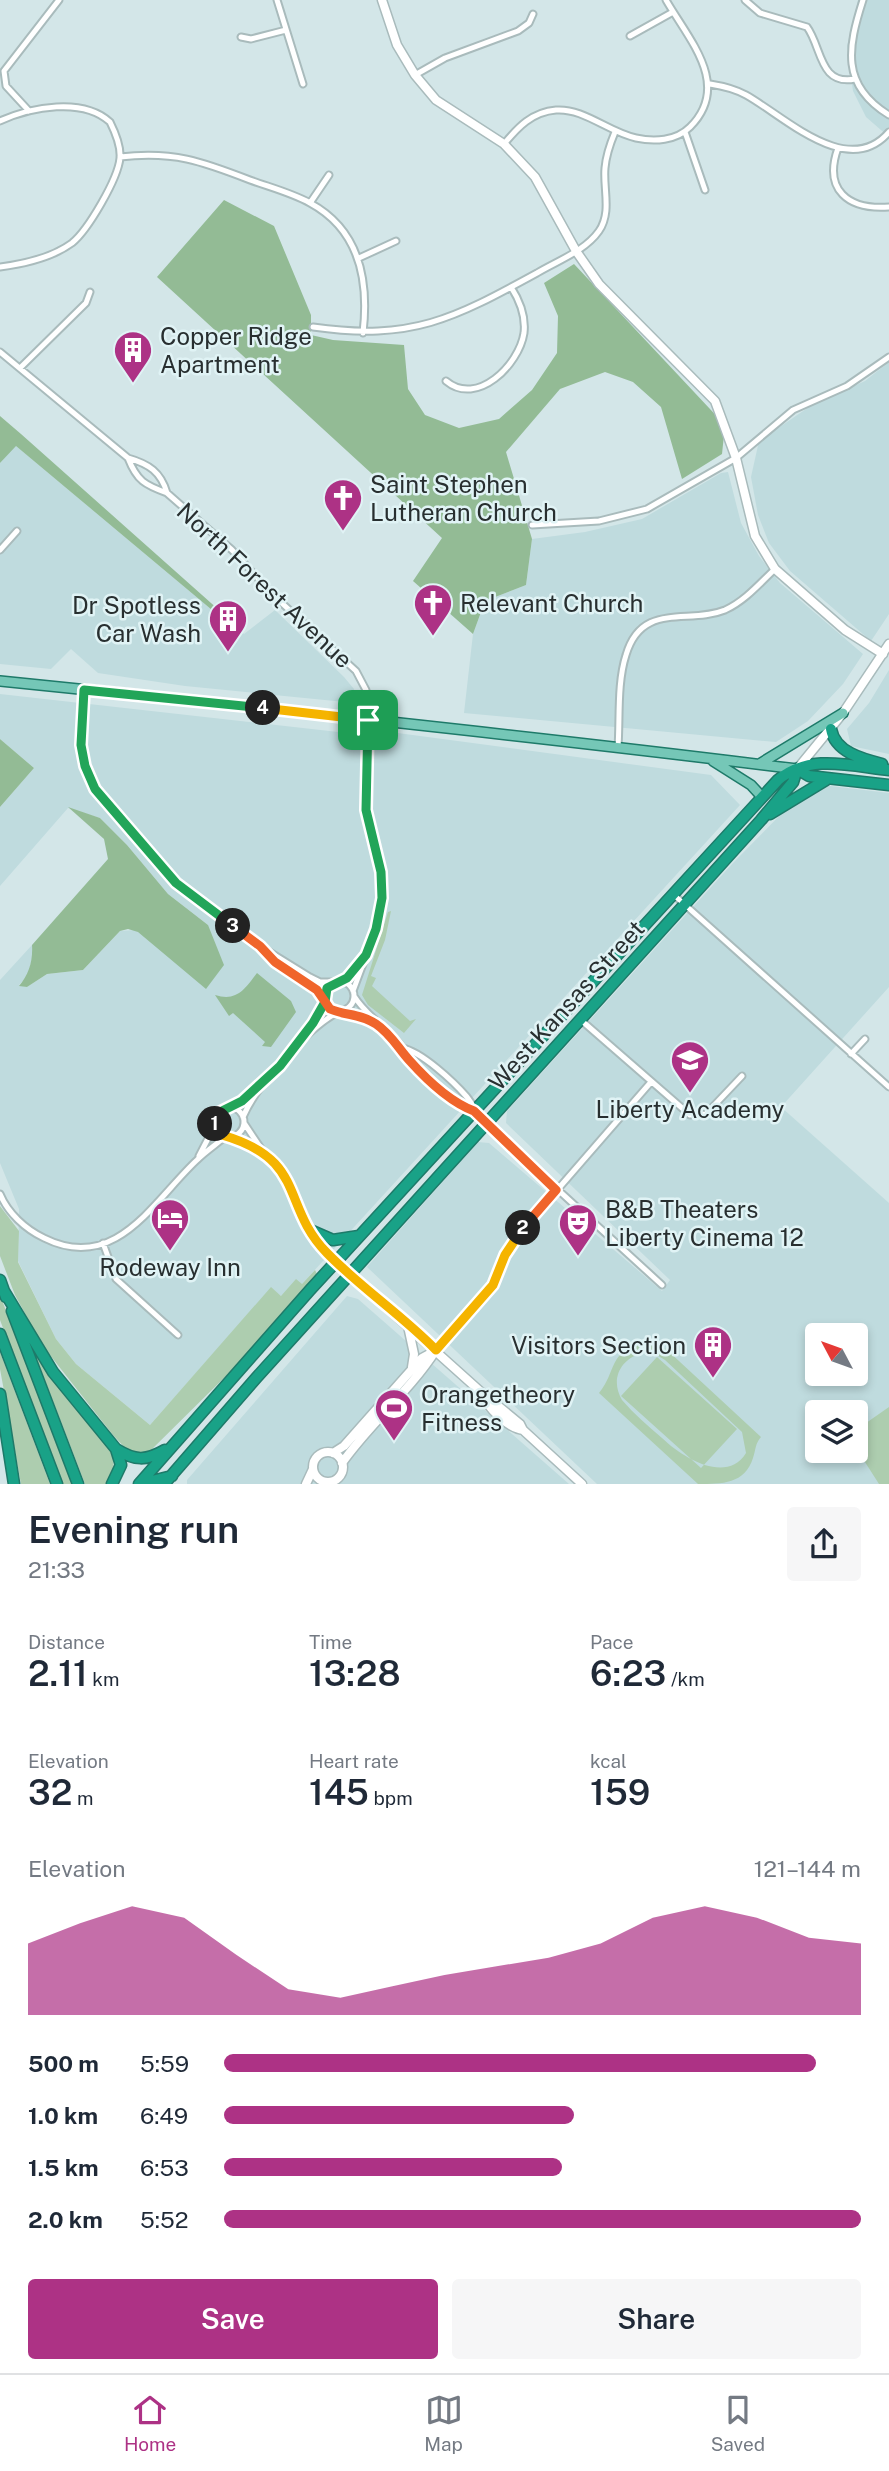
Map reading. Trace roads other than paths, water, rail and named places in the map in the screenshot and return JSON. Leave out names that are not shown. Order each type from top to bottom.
[{"type":"highway","points":[[831,729],[836,741],[852,754],[889,768]]},
{"type":"highway","points":[[797,769],[821,762],[889,768]]},
{"type":"highway","points":[[797,769],[806,775],[889,785]]},
{"type":"highway","name":"West Kansas Street","points":[[139,1484],[359,1236],[762,797],[782,777],[797,769]]},
{"type":"highway","name":"West Kansas Street","points":[[168,1480],[350,1273],[582,1021],[761,820],[793,782],[797,769]]},
{"type":"highway","points":[[761,820],[815,784],[832,779]]},
{"type":"highway","points":[[310,1230],[333,1240],[359,1236]]},
{"type":"highway","points":[[0,1280],[78,1484]]},
{"type":"highway","points":[[4,1292],[53,1372],[116,1448],[137,1460],[152,1457],[172,1447]]},
{"type":"highway","points":[[0,1334],[57,1484]]},
{"type":"highway","points":[[0,1394],[14,1484]]},
{"type":"highway","points":[[112,1484],[121,1465],[116,1448]]},
{"type":"highway","points":[[139,1484],[168,1480]]},
{"type":"main road","points":[[0,681],[618,747],[797,769]]},
{"type":"main road","points":[[758,764],[776,757],[843,713]]},
{"type":"main road","points":[[708,758],[751,785],[762,797]]},
{"type":"street","points":[[29,111],[6,86],[4,75],[9,61],[59,0]]},
{"type":"street","points":[[277,0],[303,84]]},
{"type":"street","points":[[382,0],[397,45],[415,75],[452,113],[504,144],[534,177],[576,251],[599,284],[715,401],[736,458],[755,536],[775,569],[845,630],[883,654]]},
{"type":"street","points":[[504,144],[528,120],[556,110],[574,112],[615,132],[659,140],[685,132],[704,110],[710,84],[704,64],[666,0]]},
{"type":"street","points":[[745,0],[760,13],[807,27],[823,67],[840,79],[855,79]]},
{"type":"street","points":[[863,0],[850,40],[855,79],[870,101],[889,115]]},
{"type":"street","points":[[630,36],[673,12]]},
{"type":"street","points":[[415,75],[445,58],[518,32],[526,26],[533,14]]},
{"type":"street","points":[[241,37],[251,39],[286,30]]},
{"type":"street","points":[[0,58],[9,61]]},
{"type":"street","points":[[710,84],[746,95],[795,128],[838,148],[871,147],[889,132]]},
{"type":"street","points":[[0,121],[29,111],[80,108],[97,112],[110,122],[120,157],[100,202],[78,237],[63,248],[28,262],[0,267]]},
{"type":"street","points":[[313,327],[363,333],[407,330],[436,323],[467,312],[576,251],[596,235],[604,222],[607,211],[604,171],[615,132]]},
{"type":"street","points":[[685,132],[705,190]]},
{"type":"street","points":[[838,148],[832,170],[838,189],[860,206],[889,207]]},
{"type":"street","points":[[120,157],[165,155],[205,161],[310,203],[341,229],[359,258],[366,296],[363,333]]},
{"type":"street","points":[[310,203],[329,175]]},
{"type":"street","points":[[359,258],[396,241]]},
{"type":"street","points":[[446,382],[464,390],[480,387],[496,377],[512,361],[522,344],[524,326],[522,307],[512,287]]},
{"type":"street","points":[[20,368],[86,303],[90,292]]},
{"type":"street","name":"North Forest Avenue","points":[[0,352],[128,458],[146,463],[158,473],[167,493]]},
{"type":"street","points":[[532,525],[599,521],[647,509],[736,458],[763,432],[793,410],[847,386],[889,357]]},
{"type":"street","name":"North Forest Avenue","points":[[128,458],[137,479],[146,486],[167,493],[232,550],[273,595],[356,671],[366,690],[366,810],[381,872],[382,898],[376,929],[354,994]]},
{"type":"street","points":[[0,550],[17,531]]},
{"type":"street","points":[[618,747],[624,664],[637,635],[664,617],[706,615],[733,606],[775,569]]},
{"type":"street","name":"West Kansas Street","points":[[797,769],[843,713],[889,643]]},
{"type":"street","points":[[84,690],[81,745],[85,766],[95,789],[176,883],[260,946],[310,978],[320,982],[338,981],[354,994],[377,1025],[402,1048],[422,1056],[468,1098],[474,1111],[486,1124],[663,1285]]},
{"type":"street","points":[[674,895],[888,1085]]},
{"type":"street","points":[[260,946],[275,962],[324,1000],[330,1009],[377,1025]]},
{"type":"street","points":[[304,1037],[324,1000],[327,988],[347,978],[366,955]]},
{"type":"street","points":[[0,1194],[21,1224],[49,1241],[76,1246],[103,1243],[118,1238],[144,1219],[197,1160],[228,1136],[241,1131],[262,1086],[321,1021],[352,1005],[354,994]]},
{"type":"street","points":[[582,1021],[682,1111],[695,1115],[706,1114],[742,1076]]},
{"type":"street","points":[[851,1054],[865,1039]]},
{"type":"street","points":[[402,1048],[407,1058],[425,1075],[461,1106],[474,1111]]},
{"type":"street","points":[[313,1469],[323,1483],[339,1477],[342,1464],[357,1442],[424,1369],[436,1350],[493,1285],[511,1245],[651,1082]]},
{"type":"street","points":[[197,1160],[215,1125],[218,1113],[232,1108],[262,1086]]},
{"type":"street","points":[[232,1108],[244,1120],[265,1155]]},
{"type":"street","points":[[215,1125],[219,1132],[242,1139],[285,1173],[310,1230],[336,1262],[436,1350],[481,1392],[485,1401],[515,1429],[523,1430],[582,1484]]},
{"type":"street","points":[[103,1243],[116,1279],[178,1335]]},
{"type":"street","points":[[408,1326],[414,1354],[411,1370]]},
{"type":"street","points":[[306,1484],[318,1456],[332,1453],[344,1446],[411,1370],[436,1350]]},
{"type":"street","points":[[332,1453],[342,1464]]},
{"type":"place","name":"Copper Ridge Apartment","points":[[133,384]]},
{"type":"place","name":"Saint Stephen Lutheran Church","points":[[343,532]]},
{"type":"place","name":"Relevant Church","points":[[433,637]]},
{"type":"place","name":"Dr Spotless Car Wash","points":[[228,653]]},
{"type":"place","name":"Liberty Academy","points":[[690,1094]]},
{"type":"place","name":"Rodeway Inn","points":[[170,1252]]},
{"type":"place","name":"B&B Theaters Liberty Cinema 12","points":[[578,1257]]},
{"type":"place","name":"Visitors Section","points":[[713,1379]]},
{"type":"place","name":"Orangetheory Fitness","points":[[394,1442]]}]
